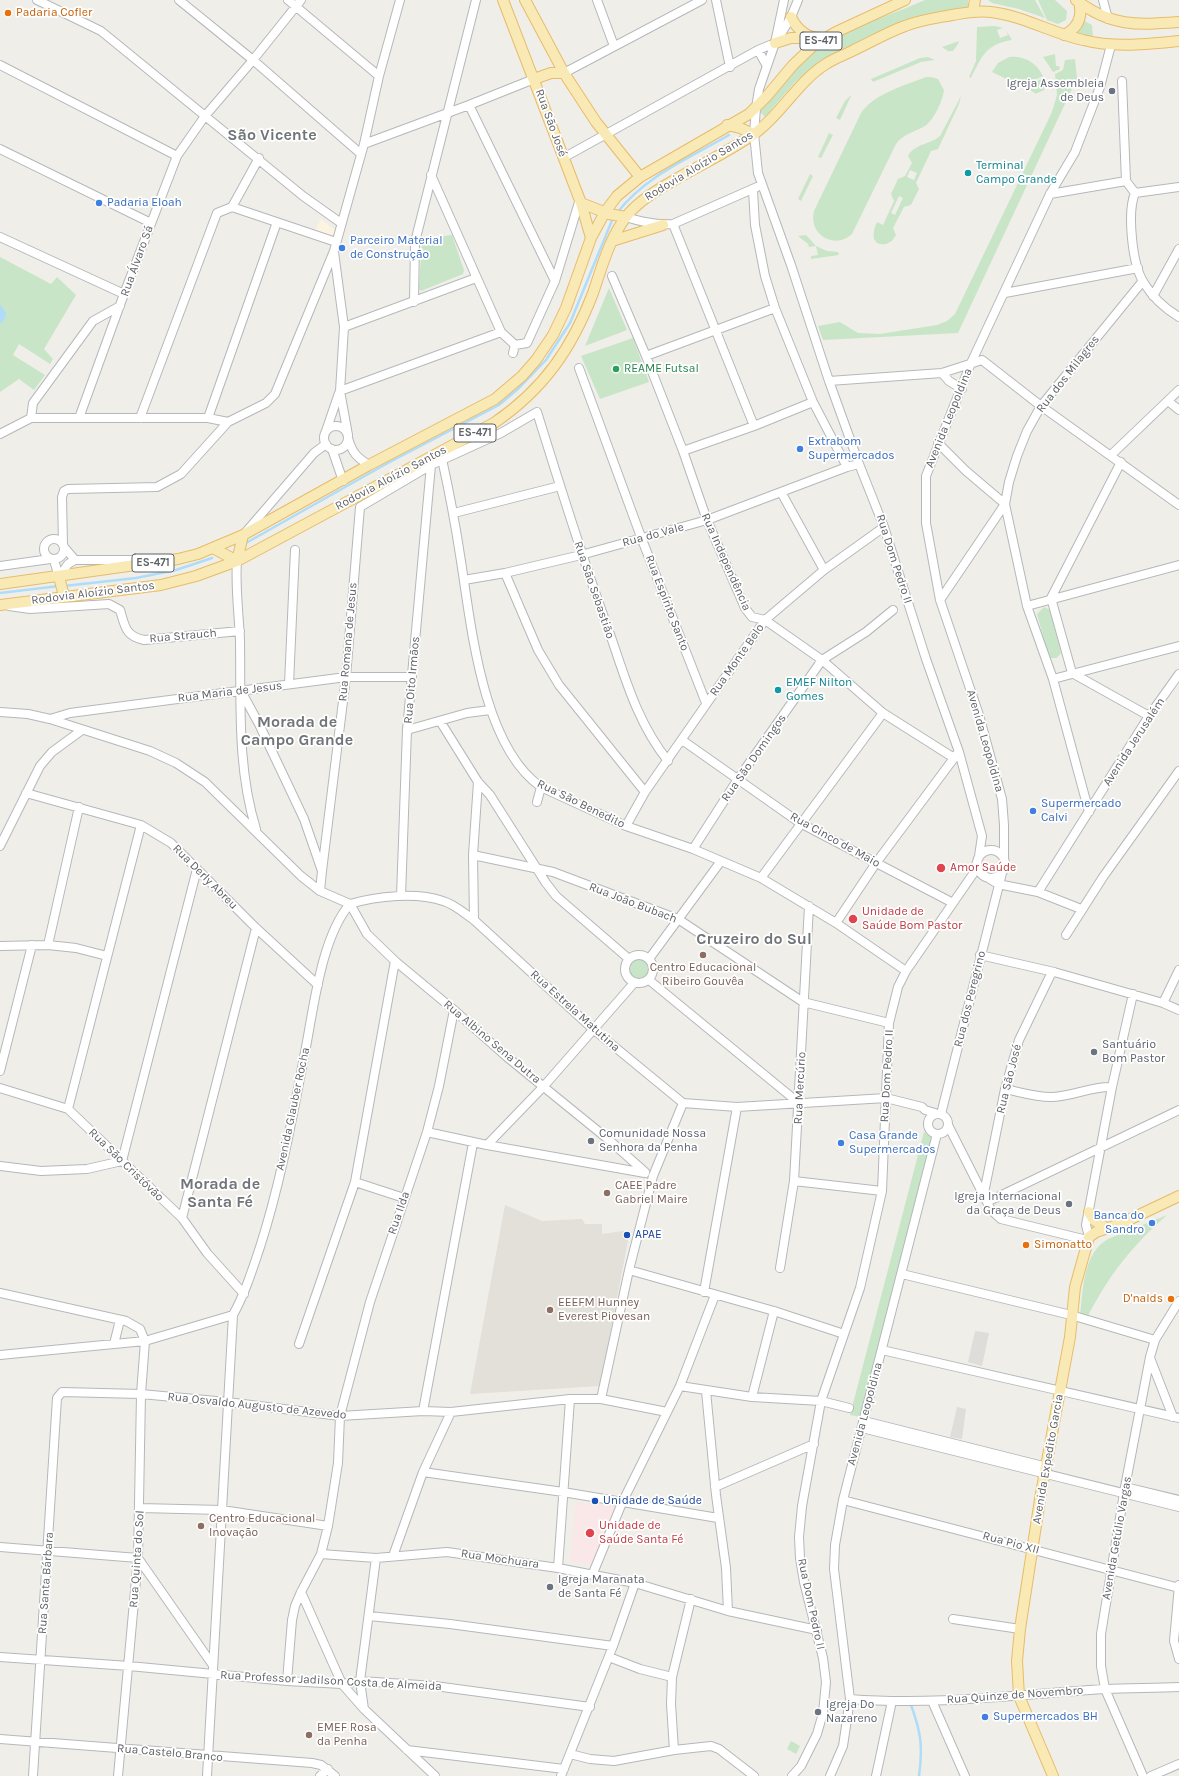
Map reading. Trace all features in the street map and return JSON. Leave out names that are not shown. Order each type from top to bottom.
[{"type":"main road","name":"Rua São José","points":[[504,0],[580,201],[591,238]]},
{"type":"main road","points":[[525,0],[564,73],[606,136],[640,177]]},
{"type":"main road","name":"Rodovia Aloízio Santos","points":[[0,605],[62,587],[178,559],[212,548],[243,535],[343,481],[369,465],[495,399],[522,376],[536,360],[553,335],[566,308],[591,238],[617,196],[640,177],[756,108],[793,65],[825,38],[906,0]]},
{"type":"main road","points":[[973,11],[975,0]]},
{"type":"main road","points":[[1078,1],[1108,19],[1122,23],[1141,25],[1179,22]]},
{"type":"main road","points":[[1064,35],[1074,28],[1080,19],[1078,1]]},
{"type":"main road","name":"Rodovia Aloízio Santos","points":[[0,584],[62,587],[161,585],[196,576],[237,561],[494,423],[514,409],[542,382],[570,344],[585,314],[612,241],[623,216],[656,190],[754,134],[771,118],[807,78],[828,63],[903,27],[919,22],[973,11],[992,12],[1013,16],[1037,23],[1064,35]]},
{"type":"main road","points":[[791,17],[800,30],[813,38]]},
{"type":"main road","name":"ES-471","points":[[1064,35],[1111,45],[1136,45],[1179,41]]},
{"type":"main road","points":[[775,43],[796,38],[825,38]]},
{"type":"main road","points":[[534,79],[551,73],[564,73]]},
{"type":"main road","points":[[728,126],[740,128],[754,134]]},
{"type":"main road","points":[[580,201],[607,213],[623,216]]},
{"type":"main road","points":[[612,241],[668,224]]},
{"type":"main road","points":[[212,548],[237,561],[243,535]]},
{"type":"main road","points":[[1088,1238],[1106,1228],[1120,1224],[1179,1196]]},
{"type":"main road","points":[[1089,1212],[1094,1220],[1106,1228]]},
{"type":"main road","name":"Avenida Expedito Garcia","points":[[1053,1776],[1019,1696],[1017,1661],[1020,1629],[1032,1549],[1061,1392],[1070,1337],[1071,1315],[1077,1279],[1088,1238]]},
{"type":"street","points":[[37,0],[101,31],[303,196],[340,223]]},
{"type":"street","points":[[179,0],[253,60],[361,154]]},
{"type":"street","points":[[288,0],[298,3],[379,76]]},
{"type":"street","points":[[0,566],[52,560],[63,555],[62,497],[64,491],[68,489],[157,487],[181,474],[228,422],[266,403],[275,394],[334,251],[340,223],[364,144],[379,76],[400,0]]},
{"type":"street","points":[[414,302],[415,242],[476,0]]},
{"type":"street","points":[[597,0],[614,46]]},
{"type":"street","points":[[564,73],[702,0]]},
{"type":"street","points":[[716,0],[730,67]]},
{"type":"street","points":[[775,43],[784,0]]},
{"type":"street","points":[[564,158],[730,67],[758,50],[775,43],[791,17],[798,0]]},
{"type":"street","points":[[1103,0],[1108,19]]},
{"type":"street","name":"Rua Álvaro Sá","points":[[79,418],[124,294],[177,156],[205,116],[253,60],[298,3]]},
{"type":"street","name":"Rua Dom Pedro II","points":[[775,43],[767,66],[756,108],[754,134],[762,185],[791,265],[829,380],[859,464],[884,527],[982,836],[978,859],[973,874],[906,971],[898,987],[889,1023],[882,1191],[860,1288],[821,1401],[802,1506],[799,1537],[804,1582],[817,1630],[826,1682],[823,1713],[817,1734],[801,1766],[792,1776]]},
{"type":"street","name":"Avenida Leopoldina","points":[[1004,858],[1002,799],[979,715],[940,600],[925,509],[926,476],[938,443],[962,389],[971,363],[1050,194],[1075,152],[1100,86],[1111,45]]},
{"type":"street","points":[[758,50],[767,66]]},
{"type":"street","points":[[0,65],[177,156]]},
{"type":"street","points":[[364,144],[448,112],[469,106],[534,79]]},
{"type":"street","points":[[1122,81],[1126,181],[1135,193]]},
{"type":"street","points":[[469,106],[554,281]]},
{"type":"street","points":[[0,149],[151,223]]},
{"type":"street","points":[[232,207],[258,158]]},
{"type":"street","points":[[431,175],[501,332],[514,349],[527,343],[554,281],[580,201]]},
{"type":"street","points":[[1050,194],[1126,181]]},
{"type":"street","points":[[623,216],[636,221],[668,224],[754,190],[762,185]]},
{"type":"street","points":[[1135,193],[1179,187]]},
{"type":"street","points":[[754,190],[755,224],[765,276],[775,308],[813,402],[847,467]]},
{"type":"street","points":[[1135,193],[1132,199],[1131,213],[1134,246],[1142,282],[1164,308],[1179,317]]},
{"type":"street","points":[[140,418],[217,213],[232,207],[336,242]]},
{"type":"street","points":[[208,418],[277,222]]},
{"type":"street","points":[[668,224],[754,426]]},
{"type":"street","points":[[0,236],[124,294]]},
{"type":"street","points":[[1153,296],[1179,249]]},
{"type":"street","points":[[334,251],[344,327],[340,391],[352,452],[369,465]]},
{"type":"street","points":[[1005,293],[1138,268]]},
{"type":"street","name":"Rua Independência","points":[[612,276],[646,356],[683,451],[706,520],[745,608],[752,617],[765,620],[822,660],[883,713],[956,755]]},
{"type":"street","points":[[344,327],[476,278]]},
{"type":"street","name":"Rua dos Milagres","points":[[940,600],[1005,504],[1008,482],[1017,456],[1027,431],[1042,406],[1142,282]]},
{"type":"street","points":[[31,418],[34,403],[93,321],[120,306]]},
{"type":"street","points":[[646,356],[775,308]]},
{"type":"street","points":[[340,391],[501,332]]},
{"type":"street","points":[[829,380],[942,373],[978,360],[986,362],[1042,406],[1179,505]]},
{"type":"street","name":"Rua Espírito Santo","points":[[579,368],[641,537],[706,703]]},
{"type":"street","points":[[942,373],[949,381],[962,389]]},
{"type":"street","points":[[1111,455],[1179,390]]},
{"type":"street","points":[[340,391],[325,433],[343,481]]},
{"type":"street","points":[[1168,401],[1179,410]]},
{"type":"street","points":[[683,451],[754,426],[813,402]]},
{"type":"street","name":"Rua São Sebastião","points":[[442,459],[501,433],[537,412],[581,555],[641,720],[653,743],[668,761]]},
{"type":"street","points":[[0,434],[31,418],[208,418],[228,422]]},
{"type":"street","points":[[243,535],[314,454],[329,447],[343,448],[348,436],[344,428],[337,426],[330,427],[325,433]]},
{"type":"street","points":[[938,443],[966,471],[1005,504],[1027,606],[1053,679],[1089,812]]},
{"type":"street","points":[[431,465],[442,459]]},
{"type":"street","name":"Rua São Benedito","points":[[442,459],[454,513],[480,676],[490,710],[520,767],[541,787],[626,826],[693,849],[761,878],[836,923],[906,971]]},
{"type":"street","points":[[1121,462],[1050,598],[1072,673],[1149,716]]},
{"type":"street","name":"Rua do Vale","points":[[464,580],[505,573],[581,555],[706,520],[847,467],[859,464]]},
{"type":"street","name":"Rua Romana de Jesus","points":[[320,891],[346,677],[360,507],[431,465]]},
{"type":"street","name":"Rua Oito Irmãos","points":[[400,896],[407,730],[431,465]]},
{"type":"street","points":[[454,513],[560,486]]},
{"type":"street","points":[[781,492],[824,570]]},
{"type":"street","points":[[53,539],[63,523]]},
{"type":"street","name":"Rua Monte Belo","points":[[626,826],[645,792],[765,620],[824,570],[884,527]]},
{"type":"street","points":[[33,561],[47,541],[53,539],[57,539],[75,560]]},
{"type":"street","points":[[43,548],[45,555],[52,560],[70,604],[75,605]]},
{"type":"street","points":[[289,684],[295,550]]},
{"type":"street","points":[[62,587],[68,564],[75,560],[178,559]]},
{"type":"street","points":[[237,561],[240,632],[240,731],[248,804],[257,831]]},
{"type":"street","points":[[1027,606],[1050,598],[1179,565]]},
{"type":"street","points":[[505,573],[538,650],[559,685],[602,741],[645,792]]},
{"type":"street","name":"Rua Strauch","points":[[0,605],[30,609],[110,604],[120,610],[126,630],[134,638],[144,640],[240,632]]},
{"type":"street","name":"Rua São Domingos","points":[[693,849],[738,779],[822,660],[866,632],[893,610]]},
{"type":"street","points":[[1053,679],[1179,646]]},
{"type":"street","name":"Avenida Jerusalém","points":[[1038,892],[1149,716],[1179,674]]},
{"type":"street","name":"Rua Maria de Jesus","points":[[50,720],[70,713],[346,677],[412,677]]},
{"type":"street","points":[[241,690],[259,724],[304,819],[322,872]]},
{"type":"street","points":[[407,730],[467,713],[490,710]]},
{"type":"street","points":[[0,712],[28,714],[50,720],[150,751],[176,763],[206,782],[257,831],[290,867],[320,891],[350,904]]},
{"type":"street","points":[[761,878],[800,823],[883,713]]},
{"type":"street","points":[[440,721],[478,782],[490,795],[536,868],[556,896],[629,959]]},
{"type":"street","points":[[0,846],[40,766],[52,752],[82,730]]},
{"type":"street","name":"Rua Cinco de Maio","points":[[682,740],[800,823],[953,903]]},
{"type":"street","points":[[836,923],[876,863],[956,755]]},
{"type":"street","points":[[1066,935],[1081,909],[1179,771]]},
{"type":"street","points":[[474,920],[473,855],[478,782]]},
{"type":"street","points":[[537,802],[541,787]]},
{"type":"street","name":"Rua Derly Abreu","points":[[26,793],[141,825],[171,842],[256,928],[318,985]]},
{"type":"street","points":[[48,945],[79,807]]},
{"type":"street","points":[[68,1109],[141,825]]},
{"type":"street","points":[[985,876],[995,877],[1002,873],[1005,866],[1004,858],[999,852],[992,850],[984,851],[978,859],[978,869],[985,876],[998,884],[1038,892],[1081,909]]},
{"type":"street","name":"Rua João Bubach","points":[[473,855],[536,868],[568,877],[678,919],[803,1002],[889,1023]]},
{"type":"street","points":[[649,959],[721,861]]},
{"type":"street","points":[[0,1166],[42,1171],[86,1169],[122,1161],[197,869]]},
{"type":"street","name":"Rua dos Peregrino","points":[[938,1113],[1002,873]]},
{"type":"street","name":"Rua Estrela Matutina","points":[[350,904],[367,899],[400,896],[442,900],[457,907],[474,920],[593,1029],[683,1103]]},
{"type":"street","name":"Rua Albino Sena Dutra","points":[[350,904],[367,934],[395,961],[454,1010],[506,1057],[544,1086],[644,1172]]},
{"type":"street","name":"Avenida Glauber Rocha","points":[[233,1315],[244,1294],[271,1212],[287,1145],[318,985],[335,924],[350,904]]},
{"type":"street","name":"Rua Mercúrio","points":[[780,1268],[794,1181],[800,1104],[803,1002],[809,906]]},
{"type":"street","points":[[182,1218],[256,928]]},
{"type":"street","points":[[0,1071],[32,945]]},
{"type":"street","points":[[0,946],[48,945],[76,948],[107,956]]},
{"type":"street","points":[[639,955],[649,959],[653,970],[649,980],[642,983],[634,983],[628,979],[625,973],[625,965],[629,959],[639,955]]},
{"type":"street","points":[[980,955],[1054,972],[1133,994],[1179,1009]]},
{"type":"street","points":[[299,1344],[355,1182],[395,961]]},
{"type":"street","points":[[1163,1003],[1179,970]]},
{"type":"street","name":"Rua São José","points":[[984,1193],[1005,1089],[1019,1040],[1051,974],[1054,972]]},
{"type":"street","points":[[649,980],[800,1104]]},
{"type":"street","points":[[487,1145],[544,1086],[634,983]]},
{"type":"street","points":[[601,1399],[629,1270],[653,1176],[683,1103],[737,1107],[886,1098],[922,1107],[925,1110],[938,1113],[948,1120],[948,1125],[984,1193],[991,1210],[1002,1219],[1088,1238],[1086,1230],[1100,1146],[1133,994]]},
{"type":"street","name":"Rua Ilda","points":[[287,1681],[292,1620],[300,1592],[321,1554],[328,1526],[338,1463],[340,1416],[370,1302],[427,1132],[454,1010]]},
{"type":"street","points":[[1005,1089],[1038,1096],[1052,1097],[1102,1086],[1112,1087]]},
{"type":"street","name":"Rua São Cristóvão","points":[[0,1088],[68,1109],[182,1218],[207,1253],[244,1294]]},
{"type":"street","points":[[704,1292],[737,1107]]},
{"type":"street","points":[[925,1110],[929,1130],[937,1134],[942,1133],[948,1125]]},
{"type":"street","points":[[987,1202],[1100,1146],[1179,1110]]},
{"type":"street","points":[[928,1120],[938,1113]]},
{"type":"street","points":[[427,1132],[473,1143],[644,1172],[653,1176]]},
{"type":"street","name":"Avenida Leopoldina","points":[[830,1776],[843,1746],[850,1699],[834,1569],[835,1545],[843,1500],[937,1134]]},
{"type":"street","points":[[423,1411],[473,1143]]},
{"type":"street","points":[[794,1181],[882,1191]]},
{"type":"street","points":[[355,1182],[404,1198]]},
{"type":"street","points":[[629,1270],[774,1311],[844,1334]]},
{"type":"street","points":[[902,1274],[1071,1315],[1155,1340]]},
{"type":"street","points":[[0,1292],[134,1324],[140,1329],[146,1341]]},
{"type":"street","points":[[593,1574],[622,1503],[680,1386],[715,1295]]},
{"type":"street","name":"Avenida Getúlio Vargas","points":[[1143,1776],[1105,1689],[1101,1666],[1101,1634],[1125,1491],[1150,1357],[1155,1340],[1179,1301]]},
{"type":"street","points":[[752,1397],[774,1311]]},
{"type":"street","points":[[0,1356],[146,1341],[233,1315],[212,1664],[207,1776]]},
{"type":"street","points":[[114,1344],[120,1320]]},
{"type":"street","name":"Rua Quinta do Sol","points":[[118,1776],[138,1558],[141,1394],[146,1341]]},
{"type":"street","points":[[882,1350],[1176,1418]]},
{"type":"street","points":[[1150,1357],[1176,1418]]},
{"type":"street","points":[[680,1386],[706,1392],[752,1397],[821,1401],[849,1408]]},
{"type":"street","name":"Rua Osvaldo Augusto de Azevedo","points":[[62,1392],[141,1394],[227,1402],[340,1416],[423,1411],[451,1412],[570,1399],[601,1399],[667,1412]]},
{"type":"street","name":"Rua Santa Bárbara","points":[[33,1776],[57,1398],[62,1392]]},
{"type":"street","points":[[706,1392],[718,1518],[726,1568],[728,1611]]},
{"type":"street","points":[[558,1568],[570,1399]]},
{"type":"street","points":[[393,1556],[423,1472],[451,1412]]},
{"type":"street","points":[[863,1424],[934,1443],[948,1451],[1046,1471]]},
{"type":"street","points":[[934,1443],[949,1442],[1046,1471],[1125,1491],[1179,1508]]},
{"type":"street","points":[[948,1451],[949,1442]]},
{"type":"street","points":[[715,1487],[814,1444]]},
{"type":"street","points":[[423,1472],[563,1492],[718,1518]]},
{"type":"street","points":[[1125,1491],[1179,1500]]},
{"type":"street","name":"Rua Pio XII","points":[[843,1500],[1111,1571],[1179,1587]]},
{"type":"street","points":[[140,1508],[222,1510],[328,1526]]},
{"type":"street","points":[[0,1547],[138,1558],[212,1664]]},
{"type":"street","name":"Rua Mochuara","points":[[321,1554],[376,1558],[447,1552],[558,1568],[635,1583],[728,1611],[817,1630]]},
{"type":"street","points":[[364,1709],[360,1681],[376,1558]]},
{"type":"street","points":[[407,1750],[563,1772],[590,1707],[635,1583]]},
{"type":"street","points":[[1179,1587],[1174,1641],[1179,1659]]},
{"type":"street","points":[[300,1592],[342,1684],[364,1709],[435,1776]]},
{"type":"street","points":[[674,1750],[671,1704],[672,1677],[691,1599]]},
{"type":"street","points":[[369,1616],[450,1624],[613,1646]]},
{"type":"street","points":[[953,1619],[1020,1629]]},
{"type":"street","name":"Rua Professor Jadilson Costa de Almeida","points":[[0,1657],[129,1666],[287,1681],[342,1684],[360,1681],[435,1686],[590,1707]]},
{"type":"street","points":[[609,1657],[640,1669],[672,1677]]},
{"type":"street","name":"Rua Quinze de Novembro","points":[[850,1699],[932,1701],[1105,1689],[1179,1687]]},
{"type":"street","points":[[876,1776],[892,1701]]},
{"type":"street","points":[[932,1701],[964,1775]]},
{"type":"street","name":"Rua Castelo Branco","points":[[0,1739],[312,1763],[321,1765],[335,1776]]},
{"type":"street","points":[[570,1754],[602,1761],[711,1746],[719,1749],[754,1776]]},
{"type":"street","points":[[1151,1776],[1179,1764]]},
{"type":"street","points":[[320,1776],[328,1769]]},
{"type":"shaded area","name":"Parceiro Material de Construção","points":[[321,219],[335,230],[333,236],[315,231]]},
{"type":"shaded area","name":"EEEFM Hunney Everest Piovesan","points":[[505,1205],[542,1221],[582,1219],[585,1224],[602,1224],[602,1234],[630,1230],[600,1386],[470,1394]]},
{"type":"shaded area","points":[[975,1331],[989,1333],[982,1366],[968,1362]]},
{"type":"shaded area","points":[[957,1407],[966,1409],[962,1439],[950,1437]]},
{"type":"shaded area","name":"Unidade de Saúde Santa Fé","points":[[576,1502],[619,1506],[593,1566],[570,1561]]},
{"type":"green space","points":[[925,0],[968,0],[968,10],[928,17],[810,70],[796,81],[765,117],[759,111],[789,75],[820,47],[864,25]]},
{"type":"green space","points":[[988,0],[1035,0],[1045,18],[1019,9],[992,3]]},
{"type":"green space","points":[[1038,0],[1055,0],[1067,11],[1066,20],[1058,24],[1047,20]]},
{"type":"green space","points":[[1082,20],[1092,25],[1093,37],[1073,34]]},
{"type":"green space","points":[[995,26],[1003,28],[997,30],[1000,38],[1008,35],[1006,30],[1012,40],[996,45],[986,52],[978,63],[971,78],[969,77],[976,61],[977,27]]},
{"type":"green space","points":[[959,41],[953,51],[948,51],[942,47]]},
{"type":"green space","points":[[1055,54],[1056,66],[1059,66],[1060,69],[1053,72],[1043,57]]},
{"type":"green space","points":[[928,57],[935,60],[921,62],[873,82],[871,79],[920,58]]},
{"type":"green space","points":[[1009,57],[1020,57],[1029,61],[1037,67],[1043,76],[1021,86],[992,72],[998,63]]},
{"type":"green space","points":[[1075,59],[1077,78],[958,333],[823,340],[818,326],[840,322],[858,333],[880,334],[937,325],[947,321],[955,314],[1052,112],[1057,95],[1055,74],[1063,70],[1065,60]]},
{"type":"green space","points":[[926,77],[938,79],[944,90],[935,115],[925,126],[906,135],[896,144],[852,234],[845,239],[838,241],[824,238],[815,227],[813,220],[814,211],[861,113],[874,100],[882,95]]},
{"type":"green space","points":[[1044,78],[1046,86],[1044,90],[1035,94],[1024,87]]},
{"type":"green space","points":[[850,96],[840,120],[836,118],[845,101]]},
{"type":"green space","points":[[961,96],[959,104],[938,149],[931,151],[916,183],[919,189],[911,205],[904,207],[893,228],[896,235],[892,241],[886,244],[878,243],[874,238],[875,226],[877,222],[883,225],[894,201],[891,194],[898,179],[905,176],[912,163],[908,156],[919,146],[940,136]],"holes":[[[910,170],[917,173],[914,180],[907,177]],[[899,196],[903,198],[895,215],[891,213]]]},
{"type":"green space","points":[[829,133],[833,135],[821,158],[818,157]]},
{"type":"green space","points":[[810,174],[813,176],[801,201],[798,199]]},
{"type":"green space","points":[[452,235],[464,270],[463,274],[421,291],[419,289],[422,239]]},
{"type":"green space","points":[[806,235],[816,246],[809,247],[808,244],[798,236]]},
{"type":"green space","points":[[816,246],[827,251],[838,252],[839,255],[811,259],[811,256],[818,255]]},
{"type":"green space","points":[[0,257],[51,284],[57,277],[76,295],[44,349],[53,359],[50,364],[19,344],[13,355],[45,375],[34,390],[19,379],[0,392]]},
{"type":"green space","points":[[609,288],[627,330],[585,346]]},
{"type":"green space","name":"REAME Futsal","points":[[633,338],[649,382],[600,399],[581,356]]},
{"type":"green space","points":[[1044,607],[1050,610],[1061,653],[1057,658],[1049,658],[1037,614]]},
{"type":"green space","points":[[639,955],[649,959],[653,969],[649,979],[639,983],[629,979],[625,969],[629,959]]},
{"type":"green space","points":[[924,1132],[932,1135],[861,1417],[850,1415]]},
{"type":"green space","points":[[1167,1215],[1143,1238],[1122,1262],[1104,1288],[1087,1318],[1080,1316],[1086,1273],[1094,1253],[1100,1245],[1108,1239]]},
{"type":"green space","points":[[791,1741],[800,1746],[796,1754],[787,1749]]},
{"type":"water","points":[[0,304],[6,313],[5,319],[0,324]]},
{"type":"waterway","points":[[617,213],[641,188],[669,168],[729,135]]},
{"type":"waterway","points":[[246,543],[386,464],[499,405],[519,388],[546,360],[570,323],[613,218]]},
{"type":"waterway","points":[[64,586],[136,578],[176,570],[212,558]]},
{"type":"waterway","points":[[0,593],[59,586]]},
{"type":"waterway","points":[[911,1705],[917,1723],[921,1748],[919,1776]]},
{"type":"place","name":"Padaria Cofler","points":[[8,13]]},
{"type":"place","name":"Igreja Assembleia de Deus","points":[[1112,91]]},
{"type":"place","name":"Terminal Campo Grande","points":[[968,173]]},
{"type":"place","name":"Padaria Eloah","points":[[99,203]]},
{"type":"place","name":"Parceiro Material de Construção","points":[[342,248]]},
{"type":"place","name":"REAME Futsal","points":[[616,369]]},
{"type":"place","name":"Extrabom Supermercados","points":[[800,449]]},
{"type":"place","name":"EMEF Nilton Gomes","points":[[778,690]]},
{"type":"place","name":"Supermercado Calvi","points":[[1033,811]]},
{"type":"place","name":"Amor Saúde","points":[[941,868]]},
{"type":"place","name":"Unidade de Saúde Bom Pastor","points":[[853,919]]},
{"type":"place","name":"Centro Educacional Ribeiro Gouvêa","points":[[703,955]]},
{"type":"place","name":"Santuário Bom Pastor","points":[[1094,1052]]},
{"type":"place","name":"Comunidade Nossa Senhora da Penha","points":[[591,1141]]},
{"type":"place","name":"Casa Grande Supermercados","points":[[841,1143]]},
{"type":"place","name":"CAEE Padre Gabriel Maire","points":[[607,1193]]},
{"type":"place","name":"Igreja Internacional da Graça de Deus","points":[[1069,1204]]},
{"type":"place","name":"Banca do Sandro","points":[[1152,1223]]},
{"type":"place","name":"APAE","points":[[627,1235]]},
{"type":"place","name":"Simonatto","points":[[1026,1245]]},
{"type":"place","name":"D'nalds","points":[[1171,1299]]},
{"type":"place","name":"EEEFM Hunney Everest Piovesan","points":[[550,1310]]},
{"type":"place","name":"Unidade de Saúde","points":[[595,1501]]},
{"type":"place","name":"Centro Educacional Inovação","points":[[201,1526]]},
{"type":"place","name":"Unidade de Saúde Santa Fé","points":[[590,1533]]},
{"type":"place","name":"Igreja Maranata de Santa Fé","points":[[550,1587]]},
{"type":"place","name":"Igreja Do Nazareno","points":[[818,1712]]},
{"type":"place","name":"Supermercados BH","points":[[985,1717]]},
{"type":"place","name":"EMEF Rosa da Penha","points":[[309,1735]]},
{"type":"district","name":"São Vicente","points":[[272,135]]},
{"type":"district","name":"Morada de Campo Grande","points":[[297,731]]},
{"type":"district","name":"Cruzeiro do Sul","points":[[754,939]]},
{"type":"district","name":"Morada de Santa Fé","points":[[220,1193]]}]
